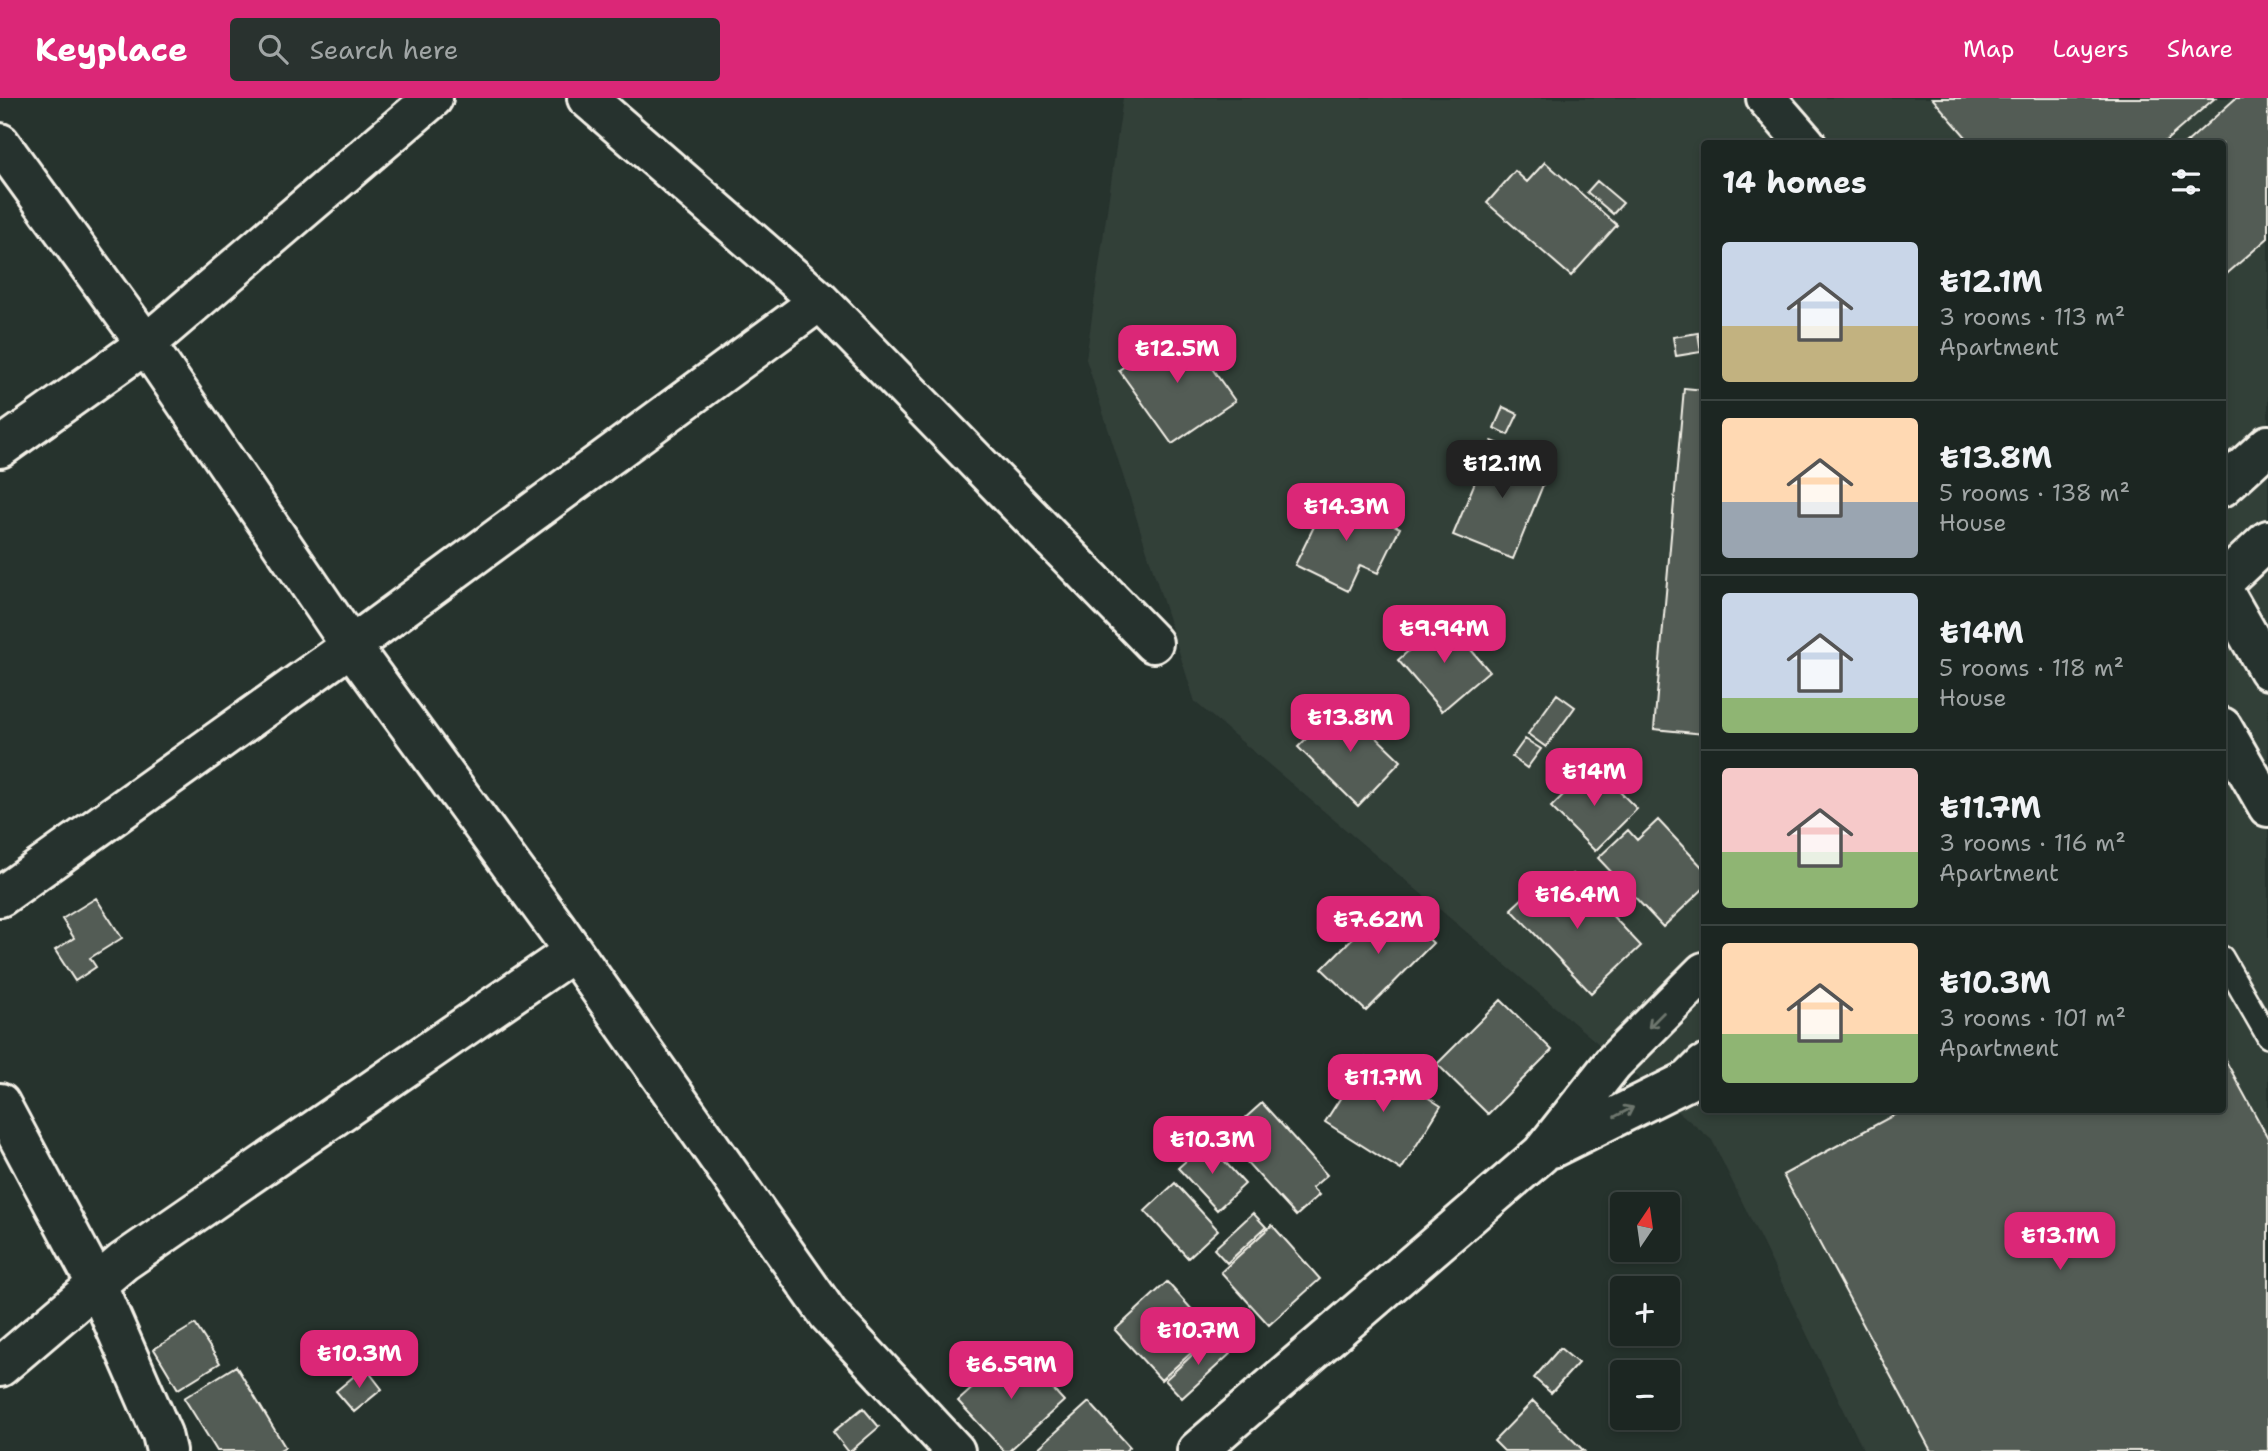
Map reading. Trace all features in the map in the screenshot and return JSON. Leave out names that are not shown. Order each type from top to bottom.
[{"type":"street","points":[[0,448],[146,344],[433,98]]},
{"type":"street","points":[[587,98],[820,301],[1153,643]]},
{"type":"street","points":[[1766,98],[1803,140]]},
{"type":"street","points":[[0,143],[146,344],[351,646],[573,952],[828,1314],[955,1451]]},
{"type":"street","points":[[0,897],[351,646],[820,301]]},
{"type":"street","points":[[2226,483],[2268,445]]},
{"type":"street","points":[[2226,579],[2268,540]]},
{"type":"street","points":[[2226,596],[2268,670]]},
{"type":"street","points":[[2226,734],[2268,807]]},
{"type":"street","points":[[0,1367],[123,1262],[573,952]]},
{"type":"street","points":[[1197,1451],[1541,1154],[1613,1063],[1701,975]]},
{"type":"street","points":[[1541,1154],[1689,1080],[1701,1068]]},
{"type":"street","points":[[0,1103],[97,1284],[162,1434],[166,1451]]},
{"type":"lane","points":[[2226,964],[2268,1037]]},
{"type":"shaded area","points":[[1123,98],[2268,98],[2268,1451],[1864,1451],[1712,1140],[1195,702],[1086,359]]},
{"type":"building","points":[[1932,98],[2215,98],[2167,140],[1969,140]]},
{"type":"building","points":[[2236,98],[2268,98],[2268,238],[2226,275],[2226,140],[2189,140]]},
{"type":"building","points":[[1545,162],[1617,225],[1571,276],[1487,203],[1515,171],[1527,182]]},
{"type":"building","points":[[1597,181],[1623,203],[1613,214],[1587,192]]},
{"type":"building","points":[[1182,326],[1235,401],[1172,444],[1119,370]]},
{"type":"building","points":[[1698,333],[1701,352],[1676,356],[1673,337]]},
{"type":"building","points":[[1684,388],[1701,390],[1701,734],[1654,729]]},
{"type":"building","points":[[1503,407],[1518,414],[1508,435],[1494,428]]},
{"type":"building","points":[[1492,441],[1551,465],[1513,559],[1453,535]]},
{"type":"building","points":[[1330,494],[1400,528],[1378,573],[1360,565],[1348,591],[1295,565]]},
{"type":"building","points":[[1445,619],[1489,671],[1442,711],[1398,660]]},
{"type":"building","points":[[1557,694],[1575,707],[1546,747],[1528,734]]},
{"type":"building","points":[[1341,703],[1401,761],[1358,806],[1298,747]]},
{"type":"building","points":[[1525,739],[1541,749],[1527,768],[1512,757]]},
{"type":"building","points":[[1593,765],[1637,809],[1595,851],[1551,807]]},
{"type":"building","points":[[1658,820],[1701,866],[1701,891],[1663,927],[1598,858],[1628,830],[1637,840]]},
{"type":"building","points":[[1573,874],[1641,946],[1591,993],[1511,909],[1539,883],[1552,895]]},
{"type":"building","points":[[96,898],[122,938],[90,958],[96,967],[75,981],[55,950],[74,938],[62,919]]},
{"type":"building","points":[[1389,901],[1433,943],[1366,1011],[1322,969]]},
{"type":"building","points":[[1501,1000],[1552,1050],[1488,1114],[1437,1064]]},
{"type":"building","points":[[1366,1058],[1441,1106],[1401,1170],[1325,1122]]},
{"type":"building","points":[[2226,1061],[2268,1138],[2268,1451],[1931,1451],[1783,1175],[1897,1113],[2226,1113]]},
{"type":"building","points":[[1262,1103],[1327,1175],[1312,1188],[1319,1195],[1296,1216],[1224,1137]]},
{"type":"building","points":[[1207,1142],[1245,1184],[1217,1210],[1178,1168]]},
{"type":"building","points":[[1175,1183],[1218,1230],[1188,1258],[1145,1211]]},
{"type":"building","points":[[1253,1213],[1266,1227],[1227,1263],[1214,1249]]},
{"type":"building","points":[[1272,1225],[1320,1279],[1269,1325],[1221,1272]]},
{"type":"building","points":[[1167,1282],[1213,1333],[1161,1380],[1115,1330]]},
{"type":"building","points":[[195,1324],[220,1363],[178,1389],[154,1349]]},
{"type":"building","points":[[1213,1336],[1230,1354],[1182,1398],[1165,1380]]},
{"type":"building","points":[[1560,1348],[1578,1363],[1551,1393],[1534,1378]]},
{"type":"building","points":[[1016,1349],[1064,1401],[1009,1451],[1004,1451],[958,1401]]},
{"type":"building","points":[[236,1366],[285,1447],[278,1451],[217,1451],[184,1398]]},
{"type":"building","points":[[365,1367],[382,1389],[354,1412],[336,1391]]},
{"type":"building","points":[[1533,1401],[1584,1451],[1504,1451],[1494,1441]]},
{"type":"building","points":[[1089,1402],[1130,1447],[1125,1451],[1035,1451]]},
{"type":"building","points":[[863,1408],[879,1427],[848,1451],[833,1432]]}]
